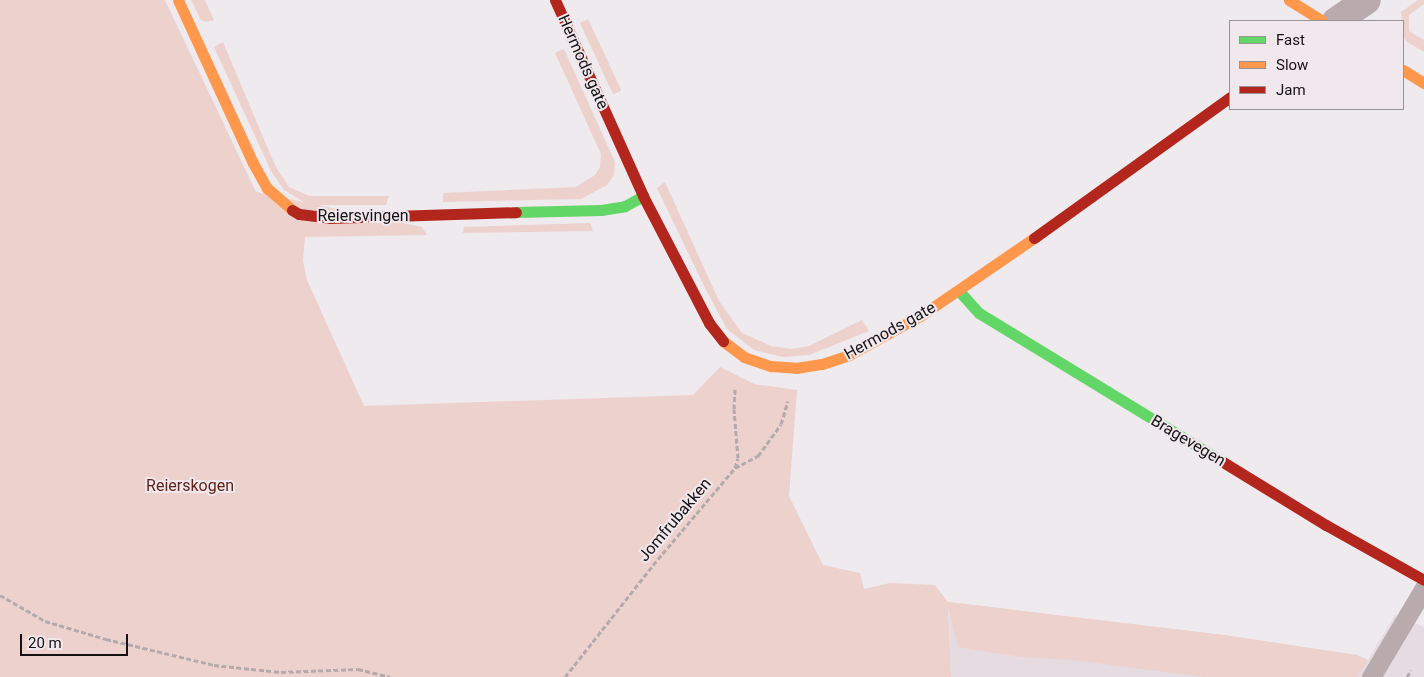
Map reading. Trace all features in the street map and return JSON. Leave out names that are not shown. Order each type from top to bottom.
[{"type":"street","name":"Reiersvingen","points":[[178,0],[253,163],[268,188],[282,203],[300,214],[330,218],[601,210],[624,206],[643,196]]},
{"type":"street","name":"Hermods gate","points":[[555,0],[643,196],[709,323],[725,342],[744,358],[770,366],[792,368],[822,364],[849,355],[920,316],[959,291],[1229,98]]},
{"type":"street","points":[[1289,0],[1322,20]]},
{"type":"street","points":[[1337,20],[1367,0]]},
{"type":"street","points":[[1404,71],[1424,83]]},
{"type":"street","name":"Bragevegen","points":[[959,291],[978,313],[1326,525],[1424,580]]},
{"type":"lane","points":[[1371,677],[1424,588]]},
{"type":"path","points":[[735,468],[738,458],[735,391],[744,358]]},
{"type":"path","points":[[735,468],[758,456],[781,424],[788,405],[792,368]]},
{"type":"path","name":"Jomfrubakken","points":[[565,677],[653,565],[735,468]]},
{"type":"path","points":[[0,594],[45,621],[106,639],[214,665],[282,672],[358,669],[390,677]]},
{"type":"shaded area","points":[[948,602],[1224,635],[1357,655],[1368,660],[1395,615],[1424,627],[1424,677],[951,677]]},
{"type":"green space","name":"Reierskogen","points":[[0,0],[165,0],[256,192],[422,227],[427,235],[305,237],[303,261],[307,280],[364,406],[693,395],[720,367],[754,384],[797,390],[789,496],[823,565],[860,573],[864,589],[890,583],[935,585],[948,602],[1224,635],[1357,655],[1368,660],[1357,677],[1205,677],[1073,660],[1021,657],[958,647],[948,606],[951,677],[0,677]]},
{"type":"green space","points":[[191,0],[205,0],[214,20],[206,22],[201,20]]},
{"type":"green space","points":[[1418,0],[1424,0],[1424,4],[1409,15],[1409,31],[1424,40],[1424,52],[1406,41],[1404,37],[1404,20],[1402,20],[1401,12]]},
{"type":"green space","points":[[588,19],[621,91],[613,94],[580,23]]},
{"type":"green space","points":[[223,42],[277,169],[289,187],[310,196],[389,196],[386,205],[309,205],[284,190],[271,171],[214,47]]},
{"type":"green space","points":[[564,49],[615,162],[614,175],[607,185],[581,199],[443,202],[443,193],[576,187],[595,175],[600,167],[601,154],[555,53]]},
{"type":"green space","points":[[665,182],[719,301],[742,333],[771,346],[791,349],[809,346],[862,320],[869,331],[809,355],[783,357],[754,350],[727,329],[704,286],[657,188]]},
{"type":"green space","points":[[590,223],[593,231],[463,233],[464,227]]},
{"type":"traffic: fast","points":[[516,212],[601,210],[625,206],[643,196]]},
{"type":"traffic: fast","points":[[959,291],[979,313],[1223,462]]},
{"type":"traffic: slow","points":[[178,0],[253,163],[267,188],[292,210]]},
{"type":"traffic: slow","points":[[1289,0],[1321,20]]},
{"type":"traffic: slow","points":[[1404,71],[1424,83]]},
{"type":"traffic: slow","points":[[723,341],[744,357],[770,366],[796,368],[822,364],[849,355],[920,316],[1034,238]]},
{"type":"traffic: jam","points":[[555,0],[643,196],[709,323],[723,341]]},
{"type":"traffic: jam","points":[[1034,238],[1229,98]]},
{"type":"traffic: jam","points":[[292,210],[299,214],[330,218],[516,212]]},
{"type":"traffic: jam","points":[[1223,462],[1326,525],[1424,580]]}]
